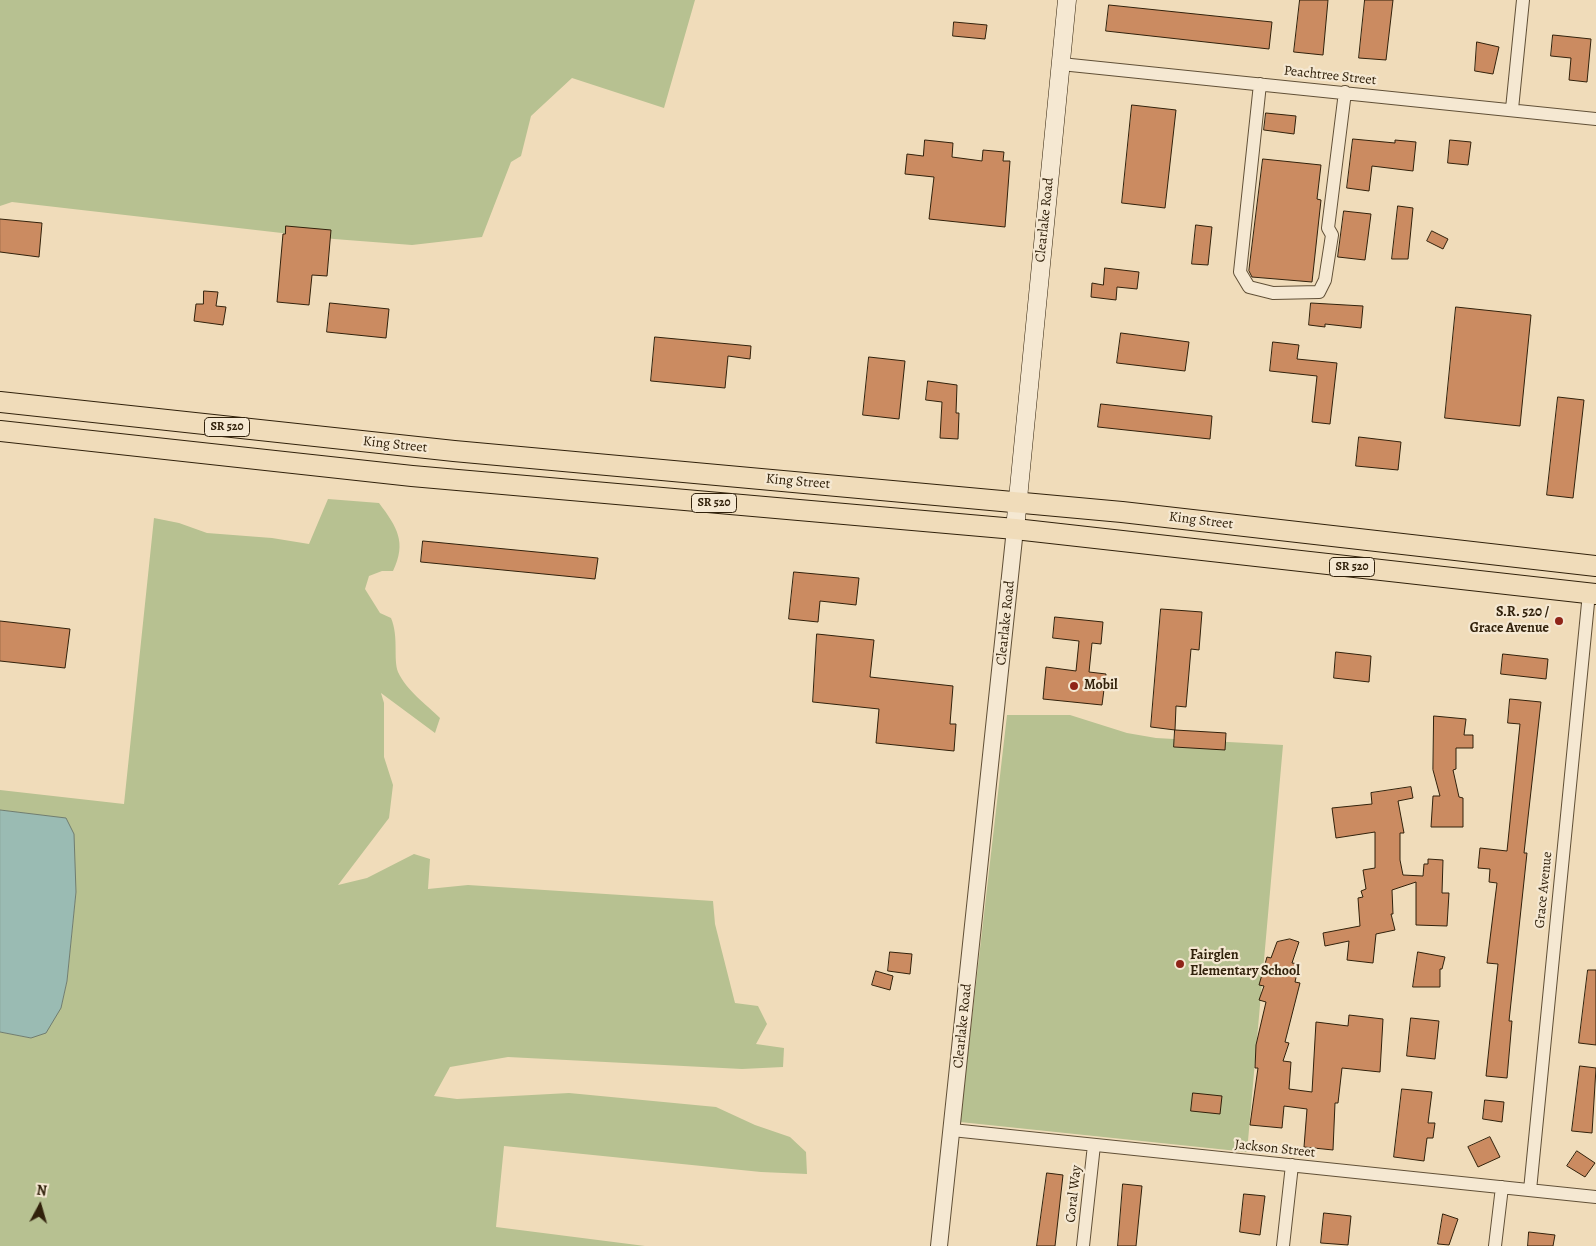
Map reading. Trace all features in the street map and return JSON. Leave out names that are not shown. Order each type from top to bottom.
[{"type":"main road","name":"Clearlake Road","points":[[1015,529],[1067,0]]},
{"type":"main road","name":"King Street","points":[[1,403],[454,451],[1017,502],[1596,566]]},
{"type":"main road","name":"King Street","points":[[0,431],[412,476],[1015,529],[1543,588],[1594,589]]},
{"type":"main road","points":[[201,453],[226,445],[412,463],[436,460],[454,451]]},
{"type":"main road","points":[[621,494],[623,465]]},
{"type":"street","points":[[1512,109],[1523,0]]},
{"type":"street","name":"Peachtree Street","points":[[1061,64],[1596,119]]},
{"type":"street","points":[[1260,84],[1240,272],[1249,287],[1273,293],[1319,292],[1325,280],[1332,235],[1328,228],[1344,92]]},
{"type":"street","name":"Clearlake Road","points":[[939,1246],[1015,529]]},
{"type":"street","name":"Grace Avenue","points":[[1530,1190],[1594,589]]},
{"type":"street","name":"Jackson Street","points":[[952,1130],[1596,1197]]},
{"type":"street","name":"Coral Way","points":[[1083,1246],[1094,1145]]},
{"type":"street","points":[[1283,1246],[1292,1166]]},
{"type":"street","points":[[1495,1246],[1502,1187]]},
{"type":"green space","points":[[0,0],[695,0],[664,108],[572,78],[531,116],[521,156],[511,162],[482,237],[412,245],[334,239],[12,202],[0,206]]},
{"type":"green space","points":[[328,499],[379,503],[395,527],[398,535],[399,552],[393,571],[382,571],[369,576],[365,589],[380,613],[391,618],[395,632],[398,672],[402,679],[411,691],[440,718],[435,733],[381,693],[384,703],[384,757],[393,785],[389,818],[338,885],[367,878],[414,854],[430,859],[428,889],[468,885],[713,901],[715,924],[735,1003],[758,1006],[767,1024],[756,1044],[784,1048],[783,1067],[742,1069],[508,1057],[450,1067],[434,1096],[457,1099],[569,1093],[716,1107],[755,1125],[790,1137],[806,1152],[807,1174],[761,1172],[504,1146],[496,1227],[645,1246],[0,1246],[0,1032],[31,1038],[61,1008],[67,981],[76,892],[66,819],[0,810],[0,790],[124,804],[154,518],[179,523],[207,533],[272,538],[309,544]]},
{"type":"green space","points":[[1007,715],[1070,715],[1127,733],[1156,738],[1283,745],[1247,1152],[960,1122]]},
{"type":"water","points":[[0,810],[66,818],[74,834],[76,892],[67,981],[61,1008],[46,1033],[31,1038],[0,1032]]},
{"type":"building","points":[[1300,0],[1328,0],[1323,55],[1294,52]]},
{"type":"building","points":[[1365,0],[1393,0],[1386,60],[1359,58]]},
{"type":"building","points":[[1109,5],[1272,22],[1269,49],[1106,31]]},
{"type":"building","points":[[954,22],[987,25],[985,39],[953,36]]},
{"type":"building","points":[[1553,35],[1591,39],[1587,82],[1569,80],[1571,58],[1551,56]]},
{"type":"building","points":[[1477,42],[1499,47],[1493,74],[1475,71]]},
{"type":"building","points":[[1132,105],[1176,110],[1165,208],[1122,203]]},
{"type":"building","points":[[1266,113],[1296,116],[1294,134],[1264,130]]},
{"type":"building","points":[[1353,139],[1395,143],[1395,140],[1416,142],[1413,171],[1372,166],[1369,191],[1347,188]]},
{"type":"building","points":[[925,140],[953,143],[952,157],[982,161],[983,150],[1004,152],[1003,161],[1010,161],[1005,227],[929,219],[934,177],[905,174],[907,154],[923,156]]},
{"type":"building","points":[[1450,140],[1471,142],[1468,165],[1448,163]]},
{"type":"building","points":[[1263,159],[1321,165],[1317,199],[1321,200],[1312,282],[1252,277],[1249,271]]},
{"type":"building","points":[[1398,206],[1413,208],[1408,259],[1392,259]]},
{"type":"building","points":[[1344,211],[1371,214],[1365,260],[1338,257]]},
{"type":"building","points":[[0,219],[42,223],[39,257],[0,252]]},
{"type":"building","points":[[1196,225],[1212,227],[1208,265],[1192,264]]},
{"type":"building","points":[[286,226],[331,230],[327,276],[312,275],[309,305],[277,302],[283,234],[285,234]]},
{"type":"building","points":[[1432,231],[1448,239],[1443,249],[1427,241]]},
{"type":"building","points":[[1105,268],[1139,272],[1137,289],[1117,287],[1116,300],[1091,297],[1092,283],[1103,285]]},
{"type":"building","points":[[204,291],[218,292],[216,306],[226,307],[223,325],[194,321],[196,304],[203,304]]},
{"type":"building","points":[[330,303],[389,309],[386,338],[327,332]]},
{"type":"building","points":[[1311,303],[1363,306],[1361,328],[1325,324],[1325,327],[1309,325]]},
{"type":"building","points":[[1456,307],[1531,315],[1520,426],[1445,418]]},
{"type":"building","points":[[1121,333],[1189,342],[1185,371],[1117,363]]},
{"type":"building","points":[[655,337],[751,346],[750,359],[728,356],[725,388],[651,381]]},
{"type":"building","points":[[1273,342],[1299,345],[1297,359],[1337,363],[1330,424],[1312,422],[1317,376],[1270,371]]},
{"type":"building","points":[[869,357],[905,361],[899,419],[863,415]]},
{"type":"building","points":[[928,381],[957,385],[956,413],[959,413],[958,439],[940,438],[942,402],[926,400]]},
{"type":"building","points":[[1558,397],[1584,400],[1573,498],[1547,495]]},
{"type":"building","points":[[1101,404],[1212,416],[1210,439],[1098,427]]},
{"type":"building","points":[[1359,437],[1401,442],[1398,470],[1356,466]]},
{"type":"building","points":[[423,541],[598,558],[595,579],[421,562]]},
{"type":"building","points":[[794,572],[859,578],[856,605],[820,601],[818,622],[789,619]]},
{"type":"building","points":[[1161,609],[1202,612],[1199,650],[1191,649],[1186,707],[1176,706],[1175,730],[1151,727]]},
{"type":"building","points":[[1055,617],[1103,622],[1101,644],[1092,643],[1089,672],[1106,674],[1102,705],[1043,699],[1046,667],[1076,671],[1079,641],[1053,638]]},
{"type":"building","points":[[0,621],[70,629],[65,668],[0,661]]},
{"type":"building","points":[[817,634],[874,640],[870,677],[953,686],[950,724],[956,724],[954,751],[876,743],[879,709],[813,702]]},
{"type":"building","points":[[1336,652],[1371,656],[1369,682],[1334,678]]},
{"type":"building","points":[[1503,654],[1548,659],[1546,679],[1501,674]]},
{"type":"building","points":[[1510,699],[1541,702],[1524,853],[1527,853],[1509,1021],[1512,1021],[1507,1078],[1486,1076],[1498,964],[1487,963],[1497,883],[1489,882],[1490,869],[1478,868],[1480,848],[1507,851],[1520,724],[1508,723]]},
{"type":"building","points":[[1434,716],[1466,719],[1464,735],[1473,735],[1473,748],[1456,748],[1456,769],[1453,770],[1459,797],[1463,798],[1463,827],[1431,827],[1433,796],[1440,796],[1433,770]]},
{"type":"building","points":[[1175,730],[1226,733],[1225,750],[1174,747]]},
{"type":"building","points":[[1411,787],[1413,798],[1398,801],[1404,833],[1400,833],[1400,860],[1403,875],[1423,876],[1424,864],[1428,864],[1428,859],[1443,860],[1442,893],[1449,893],[1447,926],[1416,925],[1416,882],[1392,890],[1393,914],[1391,914],[1395,930],[1376,934],[1373,963],[1347,960],[1349,941],[1325,946],[1323,933],[1360,926],[1358,898],[1363,897],[1361,891],[1366,889],[1363,870],[1375,868],[1375,832],[1336,838],[1332,808],[1372,804],[1371,793]]},
{"type":"building","points":[[1290,939],[1299,942],[1292,963],[1299,964],[1295,982],[1300,983],[1285,1042],[1289,1043],[1283,1061],[1291,1062],[1289,1089],[1312,1092],[1316,1022],[1348,1026],[1349,1015],[1383,1019],[1380,1072],[1342,1068],[1338,1103],[1335,1103],[1333,1150],[1304,1147],[1307,1109],[1284,1106],[1282,1128],[1250,1125],[1258,1068],[1255,1068],[1256,1045],[1266,1002],[1259,1000],[1264,986],[1259,985],[1267,957],[1271,958],[1277,942]]},
{"type":"building","points":[[890,952],[912,954],[910,974],[888,971]]},
{"type":"building","points":[[1418,952],[1445,957],[1442,969],[1440,969],[1440,987],[1413,987]]},
{"type":"building","points":[[1588,970],[1596,970],[1596,1045],[1579,1043]]},
{"type":"building","points":[[876,971],[893,976],[890,990],[872,985]]},
{"type":"building","points":[[1411,1018],[1439,1021],[1435,1059],[1407,1056]]},
{"type":"building","points":[[1580,1066],[1596,1068],[1592,1133],[1572,1131]]},
{"type":"building","points":[[1402,1089],[1432,1092],[1428,1123],[1435,1123],[1433,1138],[1427,1138],[1424,1161],[1394,1157]]},
{"type":"building","points":[[1193,1093],[1222,1096],[1220,1114],[1191,1111]]},
{"type":"building","points":[[1485,1100],[1504,1102],[1502,1122],[1483,1119]]},
{"type":"building","points":[[1490,1137],[1500,1157],[1478,1167],[1468,1147]]},
{"type":"building","points":[[1577,1151],[1595,1163],[1585,1177],[1567,1166]]},
{"type":"building","points":[[1047,1173],[1063,1175],[1055,1246],[1037,1246]]},
{"type":"building","points":[[1123,1184],[1142,1186],[1136,1246],[1118,1246]]},
{"type":"building","points":[[1244,1194],[1265,1196],[1260,1235],[1240,1232]]},
{"type":"building","points":[[1324,1213],[1351,1216],[1348,1245],[1321,1243]]},
{"type":"building","points":[[1443,1214],[1458,1219],[1449,1245],[1438,1244]]},
{"type":"building","points":[[1529,1232],[1555,1235],[1553,1246],[1528,1246]]},
{"type":"place","name":"S.R. 520 / Grace Avenue","points":[[1559,621]]},
{"type":"place","name":"Mobil","points":[[1074,686]]},
{"type":"place","name":"Fairglen Elementary School","points":[[1180,964]]}]
